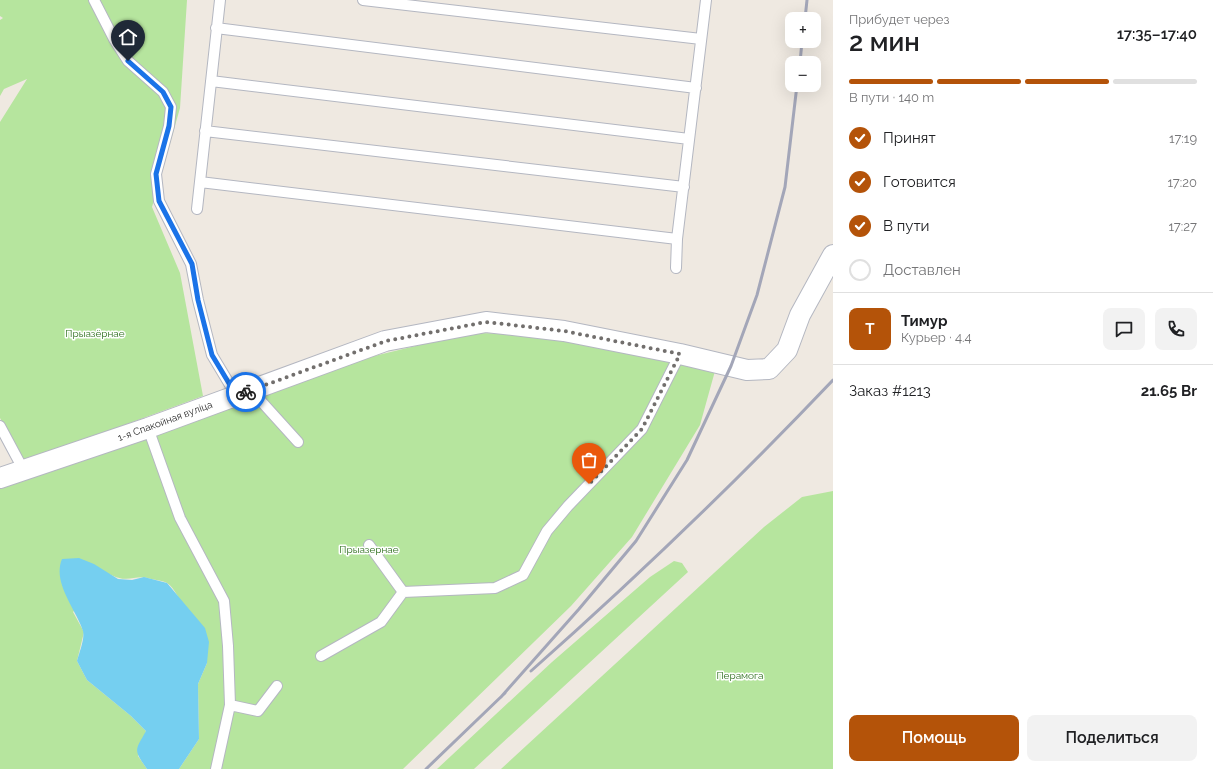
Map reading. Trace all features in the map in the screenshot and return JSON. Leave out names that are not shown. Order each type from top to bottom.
[{"type":"street","name":"1-я Спакойная вуліца","points":[[0,478],[148,428],[386,341],[486,322],[564,331],[680,354],[747,370],[769,369],[787,350],[800,315],[833,255]]},
{"type":"lane","points":[[94,0],[114,39],[128,61],[163,92],[171,107],[169,126],[156,174],[159,201],[192,264],[198,300],[212,355],[243,393],[298,442]]},
{"type":"lane","points":[[197,209],[220,0]]},
{"type":"lane","points":[[363,0],[701,39]]},
{"type":"lane","points":[[676,268],[677,239],[706,0]]},
{"type":"lane","points":[[216,28],[696,88]]},
{"type":"lane","points":[[211,81],[689,140]]},
{"type":"lane","points":[[205,131],[684,187]]},
{"type":"lane","points":[[200,182],[677,239]]},
{"type":"lane","points":[[403,592],[495,588],[522,575],[547,531],[568,506],[642,429],[680,354]]},
{"type":"lane","points":[[0,426],[23,469]]},
{"type":"lane","points":[[148,428],[180,518],[224,601],[228,646],[230,705],[216,769]]},
{"type":"lane","points":[[369,545],[403,592]]},
{"type":"lane","points":[[321,656],[381,622],[403,592]]},
{"type":"lane","points":[[230,705],[258,711],[277,686]]},
{"type":"green space","name":"Прыазёрнае","points":[[0,0],[187,0],[180,108],[152,207],[180,273],[203,396],[24,462],[0,418],[0,122],[27,79],[4,89],[0,96],[0,20],[3,18],[0,16]]},
{"type":"green space","name":"Прыазернае","points":[[469,333],[556,334],[715,371],[700,425],[632,537],[571,606],[403,769],[179,769],[199,739],[198,684],[207,663],[184,607],[178,596],[167,583],[143,577],[126,579],[109,574],[73,612],[84,632],[77,661],[87,680],[131,716],[146,731],[138,756],[147,769],[0,769],[0,488],[366,358]]},
{"type":"green space","name":"Перамога","points":[[833,491],[833,769],[501,769],[764,527],[802,497]]},
{"type":"green space","points":[[674,561],[682,563],[688,572],[474,769],[437,769],[552,662],[650,577]]},
{"type":"water","points":[[79,558],[94,564],[118,579],[132,580],[144,577],[167,583],[205,628],[209,642],[207,663],[198,684],[199,739],[179,769],[147,769],[139,757],[137,750],[146,731],[131,716],[87,680],[77,661],[83,642],[83,631],[62,587],[60,568],[62,559]]},
{"type":"railway","points":[[806,12],[807,0]]},
{"type":"railway","points":[[801,48],[801,56]]},
{"type":"railway","points":[[501,697],[579,609],[636,541],[687,460],[731,366],[757,295],[785,187],[796,92]]},
{"type":"railway","points":[[531,671],[609,601],[685,529],[833,380]]},
{"type":"railway","points":[[426,769],[505,693]]},
{"type":"way so far","points":[[246,392],[386,341],[486,322],[564,331],[680,354],[642,429],[589,484]]},
{"type":"route","points":[[128,61],[163,92],[171,107],[169,126],[156,174],[159,201],[192,264],[198,300],[212,355],[236,395],[246,392]]}]
